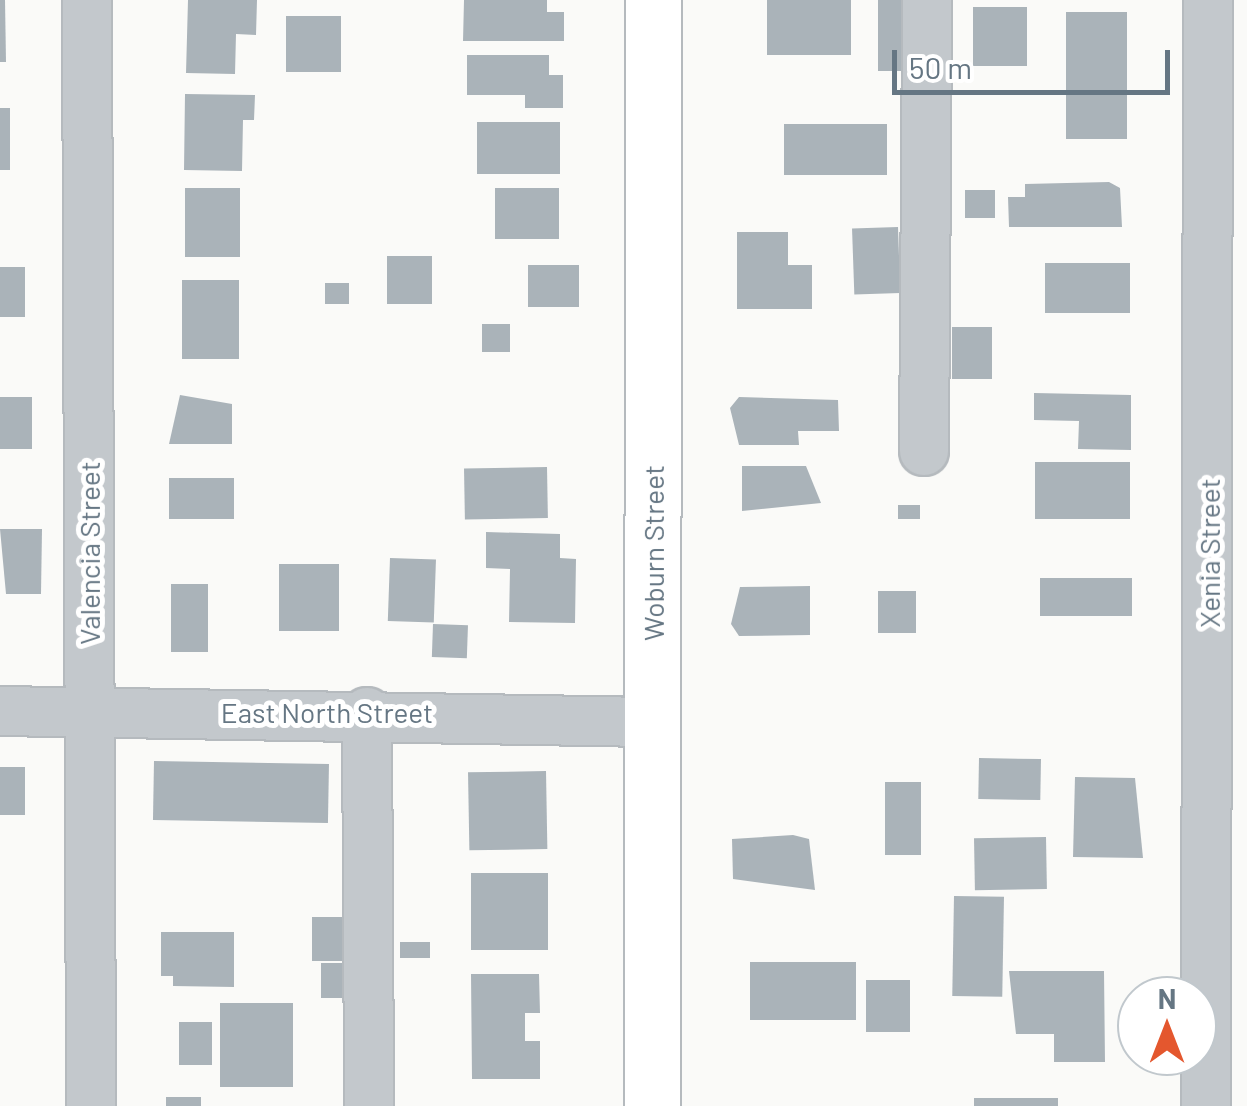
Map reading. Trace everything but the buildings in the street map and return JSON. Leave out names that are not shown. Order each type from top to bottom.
[{"type":"main road","name":"Woburn Street","points":[[652,1106],[653,0]]},
{"type":"street","name":"Valencia Street","points":[[87,0],[91,1106]]},
{"type":"street","points":[[924,451],[927,0]]},
{"type":"street","name":"Xenia Street","points":[[1206,1106],[1208,0]]},
{"type":"street","name":"East North Street","points":[[0,711],[530,714],[652,722]]},
{"type":"street","points":[[367,712],[369,1106]]}]
